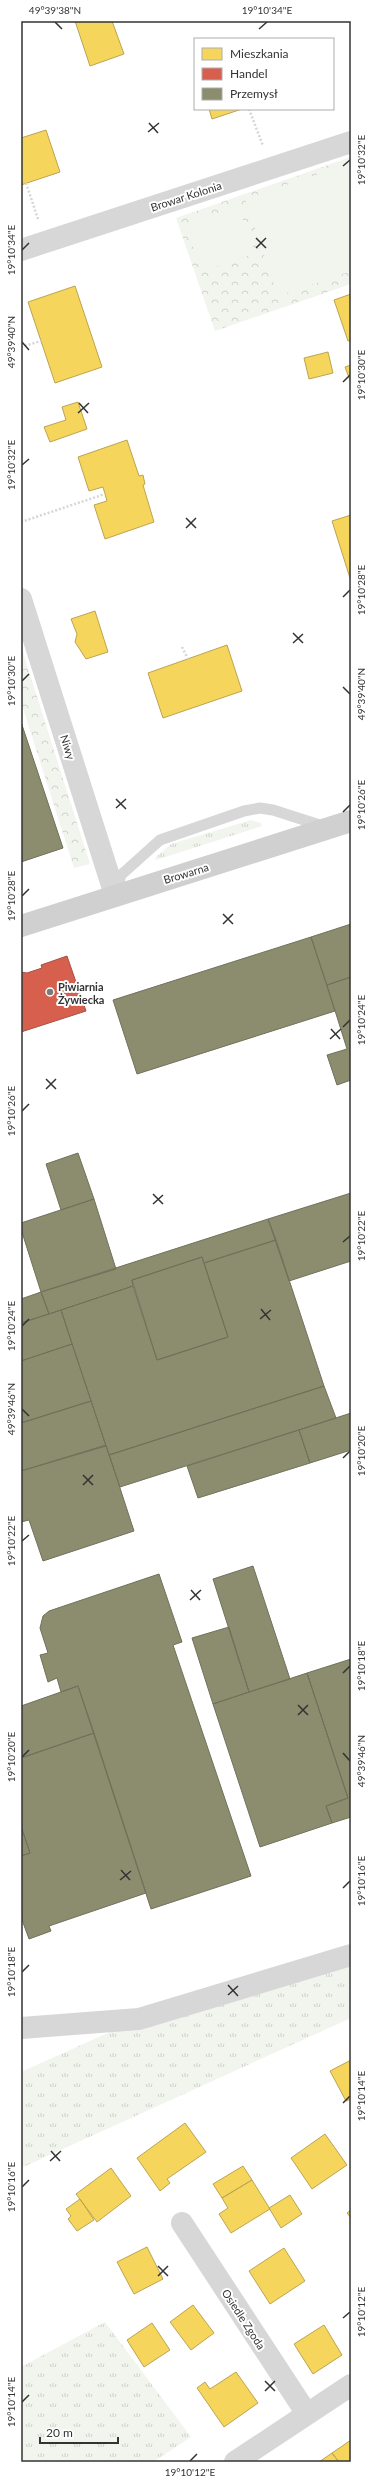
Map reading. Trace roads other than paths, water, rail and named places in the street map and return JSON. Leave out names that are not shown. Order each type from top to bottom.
[{"type":"street","name":"Browar Kolonia","points":[[21,250],[351,142]]},
{"type":"street","name":"Niwy","points":[[21,599],[115,895]]},
{"type":"street","name":"Browarna","points":[[21,926],[351,820]]},
{"type":"street","points":[[21,2028],[140,2019],[351,1955]]},
{"type":"street","name":"Osiedle Zgoda","points":[[182,2223],[306,2414]]},
{"type":"street","points":[[235,2462],[351,2385]]},
{"type":"lane","points":[[115,895],[121,875],[160,840],[244,811],[260,808],[273,810],[328,828]]},
{"type":"place","name":"Piwiarnia Żywiecka","points":[[50,992]]}]
